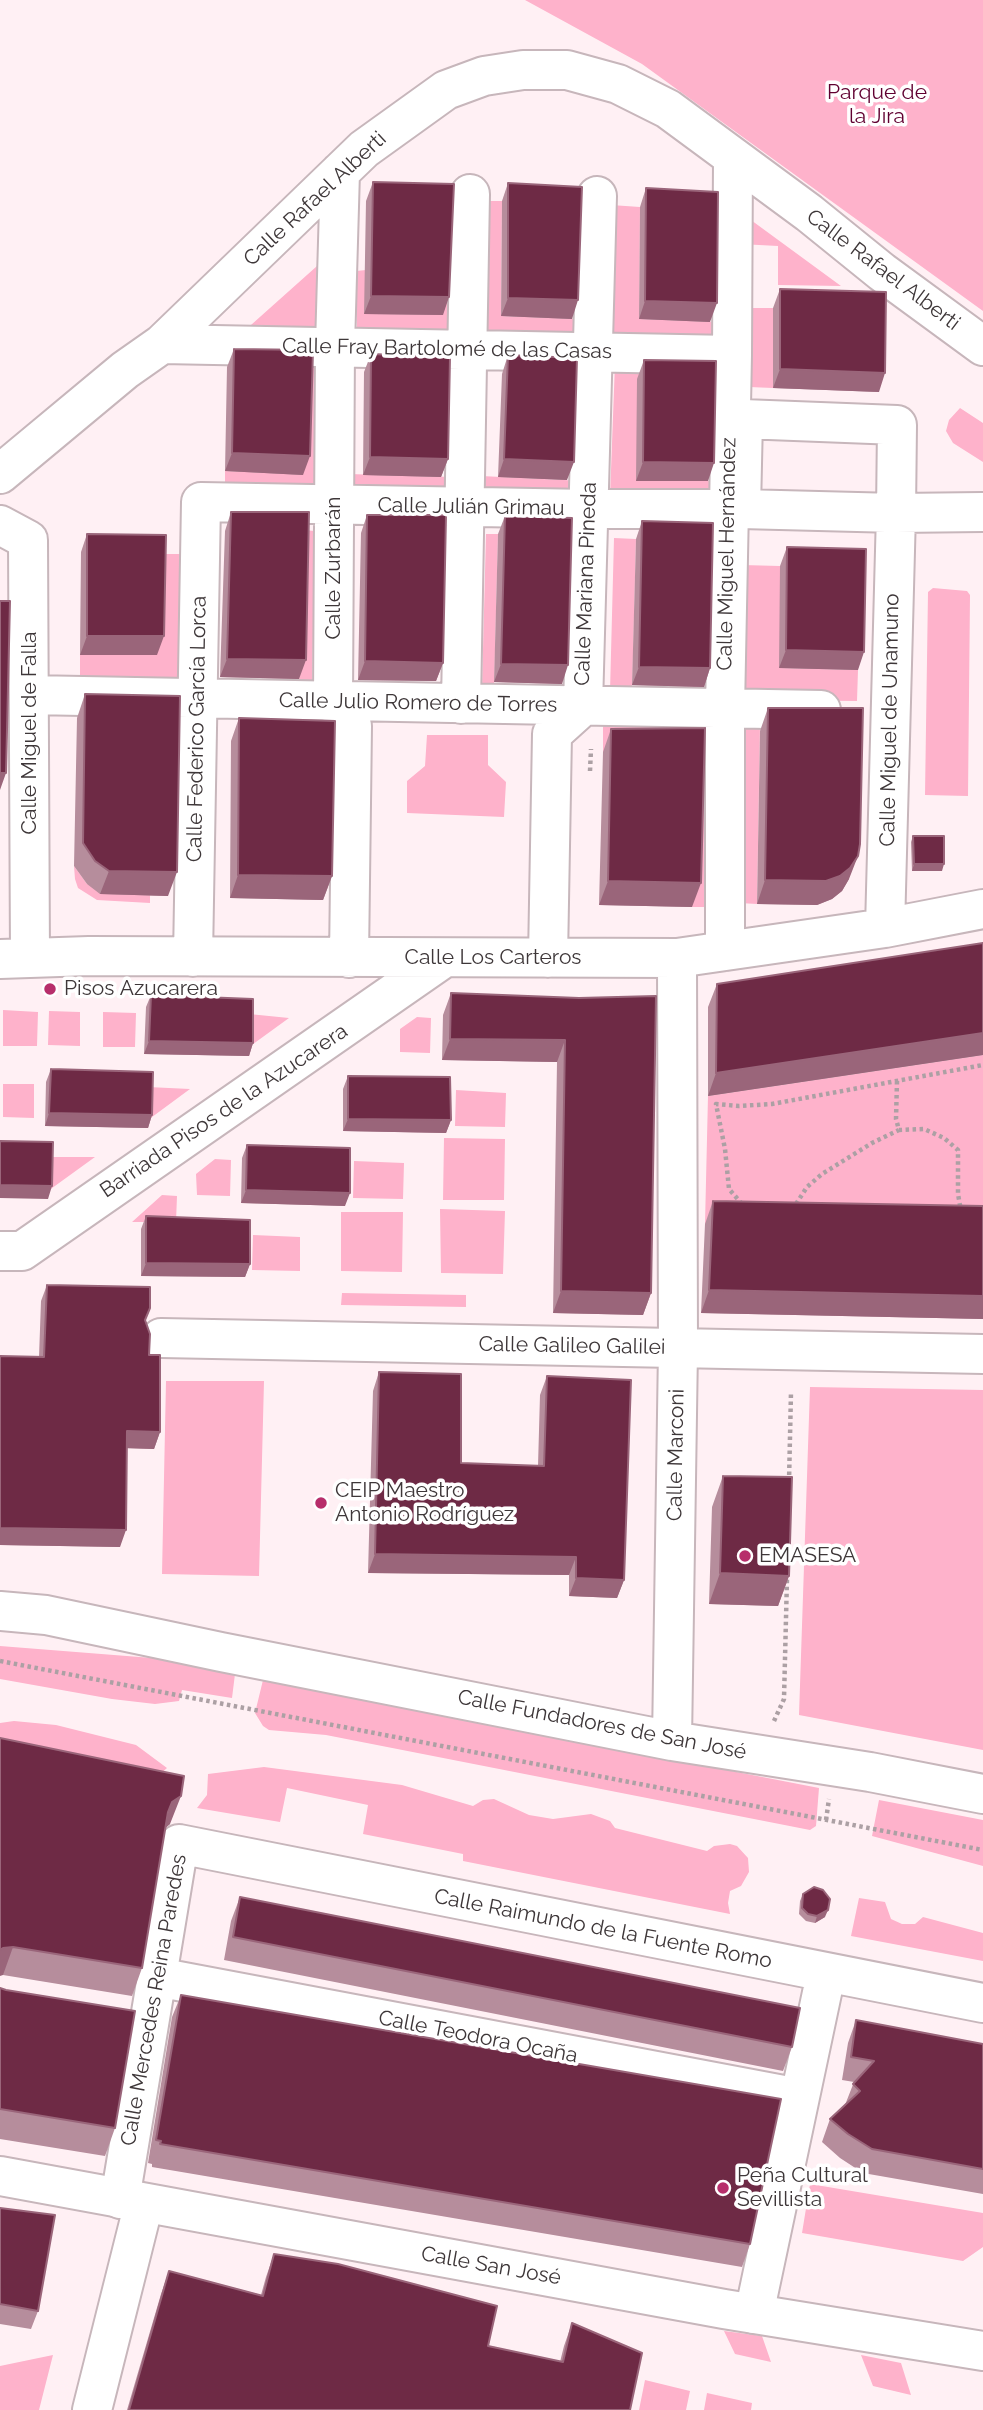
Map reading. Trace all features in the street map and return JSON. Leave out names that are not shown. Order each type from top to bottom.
[{"type":"street","name":"Calle Rafael Alberti","points":[[0,474],[125,370],[162,344],[364,149],[446,90],[484,76],[523,70],[567,70],[618,84],[668,109],[983,346]]},
{"type":"street","name":"Calle Miguel Hernández","points":[[725,951],[725,709],[734,510],[733,158]]},
{"type":"street","name":"Calle Zurbarán","points":[[340,172],[334,505],[349,958]]},
{"type":"street","points":[[461,704],[470,194]]},
{"type":"street","name":"Calle Mariana Pineda","points":[[548,957],[552,734],[583,706],[597,196]]},
{"type":"street","name":"Calle Fray Bartolomé de las Casas","points":[[162,344],[732,355]]},
{"type":"street","name":"Calle Miguel de Unamuno","points":[[734,510],[744,419],[897,425],[896,513],[867,710],[885,928]]},
{"type":"street","name":"Calle Julián Grimau","points":[[201,502],[896,513],[983,512]]},
{"type":"street","name":"Calle Federico García Lorca","points":[[193,957],[201,502]]},
{"type":"street","name":"Calle Miguel de Falla","points":[[0,525],[29,540],[30,695],[15,958]]},
{"type":"street","name":"Calle Julio Romero de Torres","points":[[30,695],[197,698],[343,714],[461,704],[867,710]]},
{"type":"street","name":"Calle Los Carteros","points":[[15,958],[677,958],[885,928],[983,909]]},
{"type":"street","name":"Barriada Pisos de la Azucarera","points":[[0,1251],[22,1251],[444,958]]},
{"type":"street","name":"Calle Marconi","points":[[672,1741],[677,1349],[677,958]]},
{"type":"street","name":"Calle Galileo Galilei","points":[[161,1338],[983,1354]]},
{"type":"street","name":"Calle Fundadores de San José","points":[[0,1611],[46,1615],[672,1741],[835,1766],[983,1794]]},
{"type":"street","name":"Calle Fundadores de San José","points":[[0,1633],[83,1635],[221,1652]]},
{"type":"street","name":"Calle Mercedes Reina Paredes","points":[[92,2410],[132,2201],[135,2019],[158,1977],[179,1844],[223,1852]]},
{"type":"street","name":"Calle Raimundo de la Fuente Romo","points":[[223,1852],[826,1974],[983,2003]]},
{"type":"street","points":[[754,2314],[826,1974]]},
{"type":"street","name":"Calle Teodora Ocaña","points":[[158,1977],[799,2098]]},
{"type":"street","name":"Calle San José","points":[[0,2176],[754,2314],[983,2351]]},
{"type":"path","points":[[747,1206],[739,1202],[729,1189],[716,1104],[772,1104],[983,1065]]},
{"type":"path","points":[[897,1081],[896,1119],[899,1130]]},
{"type":"path","points":[[787,1209],[797,1204],[807,1187],[822,1174],[872,1143],[899,1130],[924,1129],[944,1138],[958,1150],[958,1194],[962,1211],[972,1217]]},
{"type":"path","points":[[789,1489],[791,1392]]},
{"type":"path","points":[[773,1724],[784,1699],[787,1573]]},
{"type":"path","points":[[0,1661],[983,1850]]},
{"type":"path","points":[[826,1820],[835,1766]]},
{"type":"green space","name":"Parque de la Jira","points":[[525,0],[983,0],[983,311],[642,64]]},
{"type":"green space","points":[[482,201],[502,201],[501,316],[581,319],[581,342],[482,340]]},
{"type":"green space","points":[[447,202],[456,337],[357,337],[356,271],[366,270]]},
{"type":"green space","points":[[611,205],[640,207],[639,319],[718,322],[718,344],[611,343]]},
{"type":"green space","points":[[740,212],[841,286],[778,285],[778,246],[740,244]]},
{"type":"green space","points":[[326,258],[323,335],[242,333]]},
{"type":"green space","points":[[750,308],[773,308],[773,388],[749,387]]},
{"type":"green space","points":[[306,359],[322,359],[319,491],[225,489],[225,471],[303,474]]},
{"type":"green space","points":[[615,363],[717,365],[636,480],[714,481],[714,499],[610,497]]},
{"type":"green space","points":[[960,408],[983,423],[983,462],[953,443],[946,431],[949,420]]},
{"type":"green space","points":[[348,474],[452,477],[452,492],[347,491]]},
{"type":"green space","points":[[481,476],[584,481],[584,497],[480,494]]},
{"type":"green space","points":[[303,530],[315,531],[312,686],[299,685]]},
{"type":"green space","points":[[486,534],[498,534],[494,689],[482,689]]},
{"type":"green space","points":[[614,538],[636,539],[632,692],[610,692]]},
{"type":"green space","points":[[159,554],[189,554],[186,688],[80,687],[80,655],[157,654]]},
{"type":"green space","points":[[742,565],[780,566],[780,668],[858,670],[857,701],[740,700]]},
{"type":"green space","points":[[933,588],[967,591],[970,595],[968,796],[925,795],[928,592]]},
{"type":"green space","points":[[603,721],[711,722],[709,907],[692,907],[696,751],[603,752]]},
{"type":"green space","points":[[743,725],[760,725],[757,904],[739,903]]},
{"type":"green space","points":[[427,735],[488,735],[488,765],[506,782],[504,817],[407,813],[407,781],[425,766]]},
{"type":"green space","points":[[74,866],[87,884],[150,895],[150,903],[97,900],[78,888]]},
{"type":"green space","points":[[3,1010],[38,1012],[37,1046],[3,1046]]},
{"type":"green space","points":[[49,1011],[80,1012],[80,1046],[48,1045]]},
{"type":"green space","points":[[103,1012],[136,1013],[135,1047],[103,1047]]},
{"type":"green space","points":[[249,1014],[289,1018],[249,1047]]},
{"type":"green space","points":[[417,1017],[431,1018],[430,1053],[400,1052],[400,1029]]},
{"type":"green space","points":[[983,1055],[983,1229],[705,1224],[708,1096]]},
{"type":"green space","points":[[3,1084],[34,1084],[34,1118],[3,1117]]},
{"type":"green space","points":[[148,1087],[190,1089],[148,1120]]},
{"type":"green space","points":[[456,1090],[506,1093],[505,1127],[455,1126]]},
{"type":"green space","points":[[444,1138],[505,1139],[504,1200],[443,1200]]},
{"type":"green space","points":[[48,1157],[95,1157],[48,1191]]},
{"type":"green space","points":[[215,1159],[231,1160],[230,1196],[197,1195],[196,1174]]},
{"type":"green space","points":[[354,1161],[404,1163],[403,1199],[353,1198]]},
{"type":"green space","points":[[162,1195],[177,1196],[176,1222],[132,1222]]},
{"type":"green space","points":[[440,1209],[505,1211],[503,1274],[441,1273]]},
{"type":"green space","points":[[341,1212],[403,1212],[402,1272],[341,1271]]},
{"type":"green space","points":[[253,1235],[300,1237],[300,1271],[252,1270]]},
{"type":"green space","points":[[342,1293],[466,1295],[466,1307],[341,1305]]},
{"type":"green space","points":[[166,1381],[264,1381],[259,1576],[162,1574]]},
{"type":"green space","points":[[810,1387],[983,1390],[983,1750],[799,1715]]},
{"type":"green space","points":[[0,1646],[152,1658],[235,1674],[232,1698],[182,1690],[179,1701],[155,1704],[0,1679]]},
{"type":"green space","points":[[263,1680],[819,1788],[816,1826],[810,1830],[326,1735],[269,1730],[255,1713]]},
{"type":"green space","points":[[14,1721],[56,1725],[136,1745],[167,1768],[159,1775],[0,1769],[0,1723]]},
{"type":"green space","points":[[264,1767],[402,1785],[473,1806],[483,1800],[494,1799],[529,1815],[553,1819],[591,1814],[610,1821],[615,1828],[707,1851],[714,1846],[730,1844],[737,1846],[748,1858],[749,1872],[741,1886],[730,1891],[730,1914],[463,1861],[463,1854],[363,1834],[368,1805],[287,1788],[280,1822],[197,1808],[207,1795],[208,1774]]},
{"type":"green space","points":[[879,1800],[983,1820],[983,1866],[872,1836]]},
{"type":"green space","points":[[859,1898],[885,1902],[891,1919],[902,1924],[915,1924],[923,1917],[983,1933],[983,1961],[851,1936]]},
{"type":"green space","points":[[810,2184],[983,2213],[983,2247],[963,2261],[802,2233]]},
{"type":"green space","points":[[724,2331],[762,2336],[771,2362],[735,2354]]},
{"type":"green space","points":[[53,2355],[39,2410],[0,2410],[0,2366]]},
{"type":"green space","points":[[861,2355],[901,2363],[911,2395],[873,2386]]},
{"type":"green space","points":[[645,2380],[690,2391],[686,2410],[639,2410]]},
{"type":"green space","points":[[707,2393],[752,2403],[751,2410],[704,2410]]},
{"type":"building","points":[[373,182],[454,184],[449,297],[371,296]]},
{"type":"building","points":[[508,183],[582,187],[578,300],[508,298]]},
{"type":"building","points":[[646,188],[718,192],[717,303],[645,301]]},
{"type":"building","points":[[780,289],[886,292],[885,373],[780,369]]},
{"type":"building","points":[[234,349],[313,350],[310,456],[232,453]]},
{"type":"building","points":[[371,354],[450,357],[448,459],[370,457]]},
{"type":"building","points":[[508,355],[577,358],[574,462],[504,459]]},
{"type":"building","points":[[644,360],[716,361],[714,463],[643,462]]},
{"type":"building","points":[[231,512],[309,512],[306,660],[227,659]]},
{"type":"building","points":[[367,515],[446,515],[443,663],[365,661]]},
{"type":"building","points":[[505,516],[572,518],[568,665],[501,664]]},
{"type":"building","points":[[642,521],[713,523],[710,668],[639,667]]},
{"type":"building","points":[[87,534],[166,535],[164,636],[87,636]]},
{"type":"building","points":[[787,547],[866,549],[864,652],[786,650]]},
{"type":"building","points":[[0,601],[10,601],[6,773],[0,773]]},
{"type":"building","points":[[85,694],[180,696],[177,872],[109,871],[95,861],[83,843]]},
{"type":"building","points":[[768,708],[863,708],[860,844],[858,856],[840,876],[826,881],[765,880]]},
{"type":"building","points":[[239,718],[335,721],[332,876],[238,875]]},
{"type":"building","points":[[705,728],[701,883],[608,881],[611,729]]},
{"type":"building","points":[[913,836],[944,836],[944,864],[914,864]]},
{"type":"building","points":[[983,943],[983,1033],[716,1073],[717,984]]},
{"type":"building","points":[[451,993],[579,998],[656,996],[651,1293],[561,1291],[565,1040],[450,1039]]},
{"type":"building","points":[[151,995],[253,999],[253,1043],[149,1041]]},
{"type":"building","points":[[51,1069],[153,1072],[152,1115],[49,1113]]},
{"type":"building","points":[[348,1076],[450,1077],[451,1120],[348,1119]]},
{"type":"building","points":[[0,1141],[53,1142],[52,1186],[0,1185]]},
{"type":"building","points":[[247,1145],[350,1148],[350,1193],[246,1190]]},
{"type":"building","points":[[713,1201],[983,1206],[983,1296],[709,1290]]},
{"type":"building","points":[[146,1216],[250,1220],[250,1264],[146,1263]]},
{"type":"building","points":[[47,1285],[150,1287],[150,1308],[145,1320],[150,1334],[149,1355],[160,1355],[160,1432],[127,1431],[126,1530],[0,1528],[0,1356],[44,1357]]},
{"type":"building","points":[[379,1372],[461,1374],[461,1463],[544,1466],[547,1376],[631,1380],[624,1580],[576,1578],[576,1557],[375,1554]]},
{"type":"building","points":[[723,1476],[792,1477],[789,1576],[720,1573]]},
{"type":"building","points":[[0,1738],[184,1776],[181,1796],[172,1802],[168,1812],[142,1968],[13,1947],[0,1950]]},
{"type":"building","points":[[814,1887],[823,1890],[830,1899],[828,1910],[817,1916],[808,1914],[802,1908],[803,1894]]},
{"type":"building","points":[[240,1897],[800,2008],[792,2047],[233,1937]]},
{"type":"building","points":[[0,1988],[135,2011],[115,2128],[0,2109]]},
{"type":"building","points":[[181,1995],[781,2099],[750,2244],[160,2144],[161,2141],[156,2140]]},
{"type":"building","points":[[856,2020],[983,2044],[983,2169],[872,2149],[830,2119],[860,2091],[853,2084],[874,2061],[851,2057]]},
{"type":"building","points":[[0,2208],[55,2215],[38,2311],[0,2304]]},
{"type":"building","points":[[274,2254],[338,2264],[497,2306],[488,2346],[563,2362],[572,2323],[642,2353],[630,2410],[129,2410],[169,2271],[263,2296]]},
{"type":"place","name":"Pisos Azucarera","points":[[50,989]]},
{"type":"place","name":"CEIP Maestro Antonio Rodríguez","points":[[321,1503]]},
{"type":"place","name":"EMASESA","points":[[745,1556]]},
{"type":"place","name":"Peña Cultural Sevillista","points":[[723,2188]]}]
